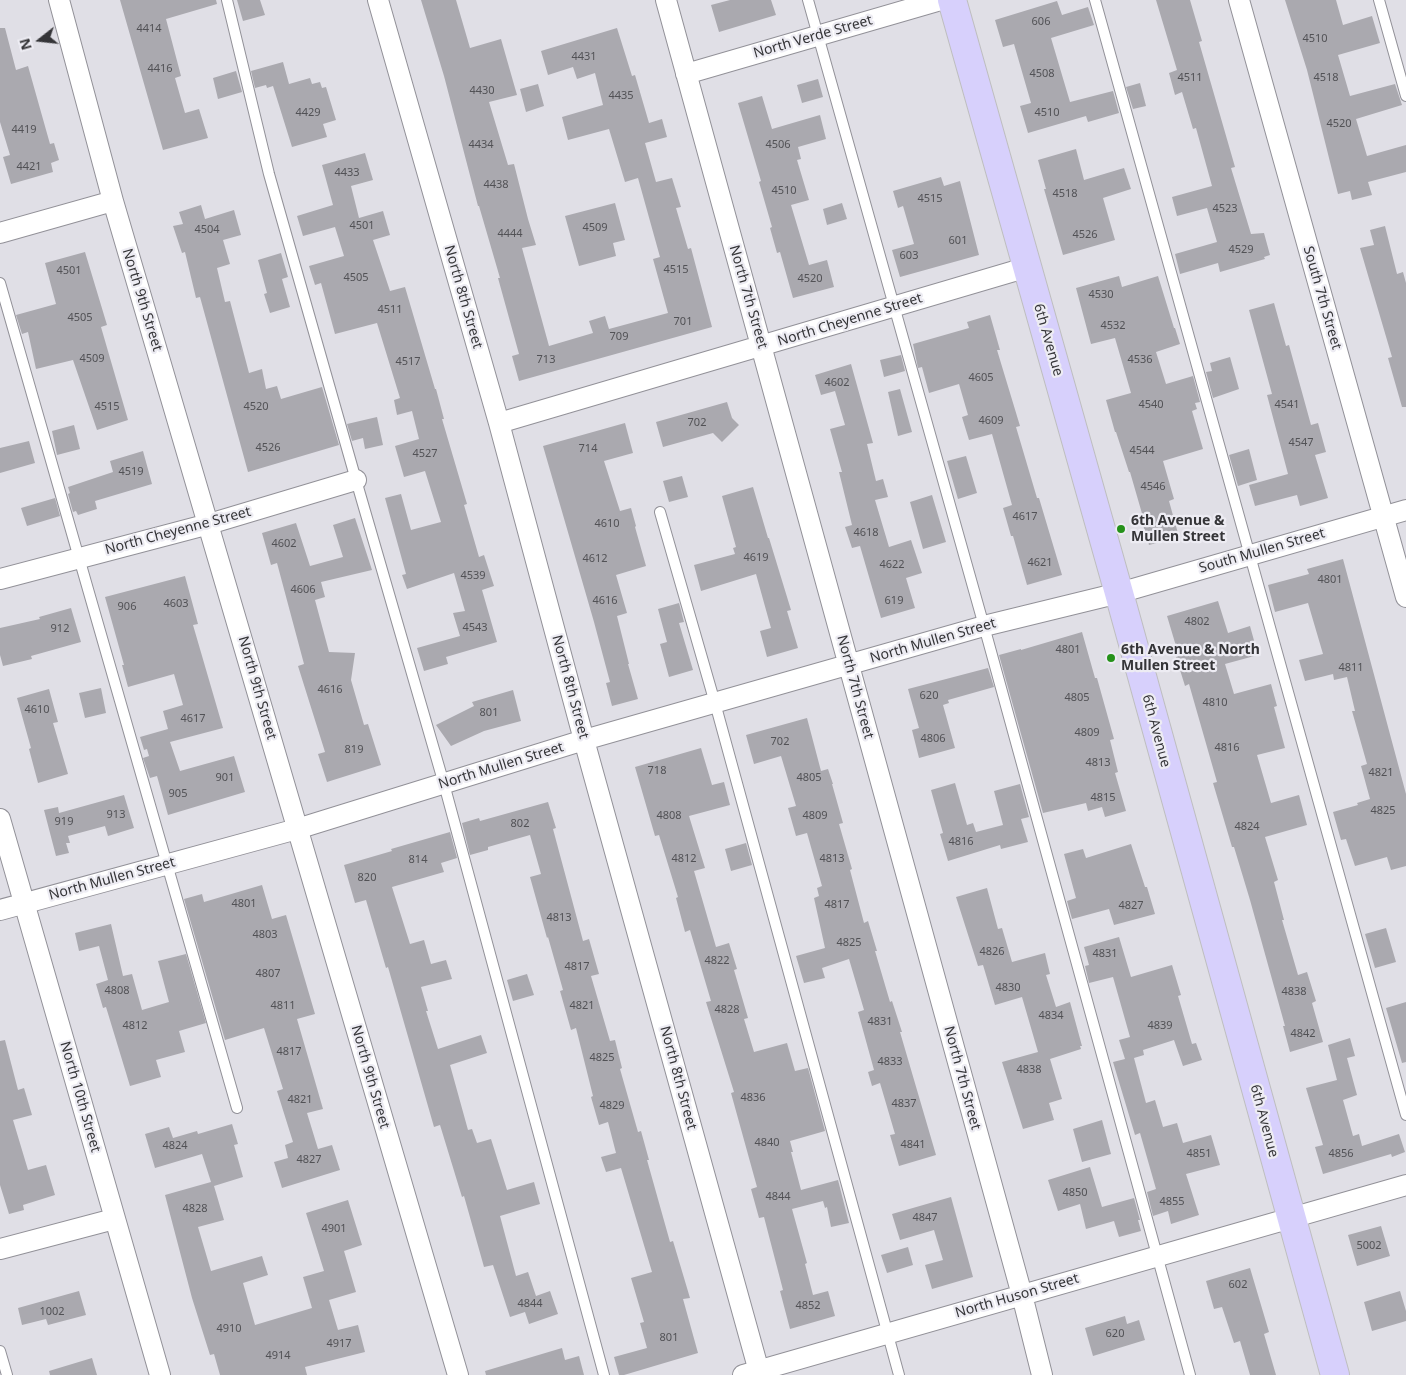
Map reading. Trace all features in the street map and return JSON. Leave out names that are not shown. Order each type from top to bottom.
[{"type":"main road","name":"6th Avenue","points":[[952,0],[1028,267],[1335,1375]]},
{"type":"street","name":"North 9th Street","points":[[59,0],[113,201],[458,1375]]},
{"type":"street","name":"North 8th Street","points":[[378,0],[499,423],[754,1374]]},
{"type":"street","name":"North 7th Street","points":[[666,0],[1022,1294],[1042,1375]]},
{"type":"street","name":"North Verde Street","points":[[686,74],[941,0]]},
{"type":"street","name":"South 7th Street","points":[[1238,0],[1406,597]]},
{"type":"street","points":[[0,233],[113,201]]},
{"type":"street","name":"North Cheyenne Street","points":[[499,423],[1028,267]]},
{"type":"street","name":"North Cheyenne Street","points":[[0,579],[209,524],[356,480]]},
{"type":"street","name":"South Mullen Street","points":[[1118,593],[1406,510]]},
{"type":"street","name":"North Mullen Street","points":[[0,910],[298,829],[584,740],[984,626],[1118,593]]},
{"type":"street","name":"North 10th Street","points":[[0,819],[160,1375]]},
{"type":"street","name":"North Huson Street","points":[[754,1374],[888,1333],[1406,1184]]},
{"type":"street","points":[[0,1249],[114,1219]]},
{"type":"lane","points":[[227,0],[269,174],[444,784],[604,1375]]},
{"type":"lane","points":[[808,0],[984,626],[1190,1375]]},
{"type":"lane","points":[[1095,0],[1406,1115]]},
{"type":"lane","points":[[1379,0],[1406,96]]},
{"type":"lane","points":[[0,283],[237,1108]]},
{"type":"lane","points":[[660,512],[715,703],[899,1375]]},
{"type":"lane","points":[[0,1351],[7,1375]]},
{"type":"building","points":[[120,0],[216,0],[217,4],[166,19],[181,76],[175,78],[185,113],[199,109],[208,138],[163,150]]},
{"type":"building","points":[[237,0],[260,0],[265,15],[243,21]]},
{"type":"building","points":[[421,0],[456,0],[470,48],[501,39],[517,95],[489,102],[508,165],[514,164],[536,245],[522,248],[549,346],[593,333],[589,321],[605,316],[609,329],[668,313],[653,259],[660,257],[638,178],[625,182],[609,129],[568,140],[562,117],[603,105],[595,73],[577,79],[573,67],[548,75],[541,51],[617,28],[632,76],[635,75],[649,123],[662,119],[667,137],[645,143],[656,182],[672,178],[681,207],[676,208],[688,249],[691,248],[712,327],[519,381],[512,356],[519,354],[498,278],[500,278]]},
{"type":"building","points":[[730,0],[771,0],[776,15],[719,32],[711,5]]},
{"type":"building","points":[[1156,0],[1190,0],[1202,41],[1199,42],[1235,167],[1231,168],[1251,234],[1264,233],[1270,255],[1264,257],[1265,259],[1220,272],[1218,263],[1180,274],[1175,254],[1217,242],[1207,208],[1177,216],[1172,197],[1212,186],[1196,128],[1193,129],[1182,92],[1175,95],[1169,73],[1177,70]]},
{"type":"building","points":[[1285,0],[1336,0],[1343,25],[1372,16],[1380,43],[1338,55],[1350,96],[1395,84],[1402,105],[1356,119],[1367,156],[1406,145],[1406,172],[1368,182],[1372,195],[1352,200],[1350,191],[1338,194],[1307,70]]},
{"type":"building","points":[[1057,1],[1062,15],[1088,7],[1094,25],[1051,38],[1070,102],[1113,91],[1119,113],[1088,122],[1086,116],[1028,133],[1020,106],[1031,103],[1014,44],[1003,47],[995,20]]},
{"type":"building","points":[[0,28],[5,28],[16,70],[28,66],[50,144],[54,143],[59,160],[51,163],[53,172],[11,184],[3,157],[10,155],[0,122]]},
{"type":"building","points":[[283,62],[289,84],[310,78],[312,84],[320,82],[322,88],[326,87],[336,120],[323,124],[327,137],[292,147],[273,86],[267,88],[266,85],[255,88],[251,71]]},
{"type":"building","points":[[236,71],[242,92],[218,99],[213,78]]},
{"type":"building","points":[[818,79],[823,97],[802,103],[797,85]]},
{"type":"building","points":[[1140,83],[1146,106],[1133,109],[1126,87]]},
{"type":"building","points":[[538,84],[544,106],[526,112],[520,89]]},
{"type":"building","points":[[762,96],[772,129],[820,115],[826,139],[798,147],[801,159],[797,160],[809,200],[791,205],[809,265],[827,260],[834,287],[793,298],[780,252],[777,253],[770,228],[772,227],[759,182],[761,181],[738,103]]},
{"type":"building","points":[[1076,149],[1084,180],[1124,168],[1131,189],[1103,198],[1115,240],[1063,255],[1044,189],[1046,189],[1038,160]]},
{"type":"building","points":[[365,153],[373,180],[351,186],[359,218],[383,211],[390,235],[373,240],[390,291],[405,287],[436,389],[444,419],[442,419],[467,504],[464,505],[479,557],[484,555],[494,586],[482,590],[497,642],[446,657],[448,664],[424,671],[417,648],[460,636],[453,613],[465,611],[454,573],[407,589],[402,575],[406,574],[385,498],[401,494],[411,530],[441,522],[425,471],[404,477],[395,446],[419,439],[412,411],[397,415],[394,400],[400,398],[377,323],[335,334],[321,283],[315,285],[309,266],[344,256],[335,227],[303,236],[297,216],[333,205],[322,165]]},
{"type":"building","points":[[941,177],[944,186],[960,181],[979,255],[900,277],[892,250],[914,244],[903,206],[898,208],[893,191]]},
{"type":"building","points":[[615,203],[625,240],[613,243],[616,256],[579,266],[565,216]]},
{"type":"building","points":[[842,203],[847,219],[827,225],[823,209]]},
{"type":"building","points":[[201,205],[205,219],[234,210],[241,235],[223,240],[230,264],[217,268],[225,302],[230,301],[249,373],[262,369],[266,389],[277,386],[281,399],[322,387],[339,445],[248,472],[200,297],[196,298],[185,252],[182,253],[173,226],[183,224],[179,212]]},
{"type":"building","points":[[1385,226],[1397,274],[1403,272],[1406,283],[1406,407],[1402,407],[1388,358],[1392,357],[1360,248],[1374,245],[1370,230]]},
{"type":"building","points":[[85,252],[107,325],[101,327],[128,420],[97,430],[73,360],[36,369],[28,332],[22,334],[16,315],[56,304],[45,263]]},
{"type":"building","points":[[281,253],[288,277],[282,279],[290,307],[270,313],[264,294],[267,293],[258,260]]},
{"type":"building","points":[[1119,276],[1122,287],[1158,276],[1180,344],[1156,352],[1166,384],[1193,376],[1200,402],[1195,403],[1197,409],[1192,411],[1203,449],[1163,461],[1174,499],[1169,501],[1179,537],[1149,545],[1130,472],[1115,432],[1106,400],[1131,393],[1115,338],[1091,344],[1076,288]]},
{"type":"building","points":[[1274,303],[1286,346],[1289,345],[1311,425],[1318,423],[1326,452],[1315,455],[1328,498],[1300,506],[1297,495],[1255,506],[1249,485],[1288,474],[1267,395],[1272,394],[1249,310]]},
{"type":"building","points":[[990,315],[1000,350],[997,350],[1020,426],[1016,427],[1062,575],[1027,585],[1003,508],[1012,505],[992,434],[969,440],[962,417],[968,415],[959,384],[929,393],[922,367],[918,368],[913,344],[969,328],[967,322]]},
{"type":"building","points":[[901,355],[905,371],[884,377],[880,360]]},
{"type":"building","points":[[1230,357],[1239,389],[1213,398],[1206,372],[1212,371],[1210,363]]},
{"type":"building","points":[[851,364],[873,443],[867,444],[876,481],[883,479],[888,497],[875,500],[889,547],[911,540],[922,573],[906,578],[915,608],[881,618],[860,546],[852,548],[845,527],[852,525],[839,472],[842,472],[830,429],[845,425],[835,391],[821,395],[815,375]]},
{"type":"building","points":[[900,389],[912,432],[898,436],[888,392]]},
{"type":"building","points":[[727,402],[732,418],[739,425],[722,442],[713,433],[663,447],[656,422]]},
{"type":"building","points":[[377,417],[383,445],[365,449],[363,438],[352,441],[347,424]]},
{"type":"building","points":[[625,423],[633,453],[604,461],[620,511],[631,508],[646,566],[616,575],[627,613],[617,616],[638,699],[612,706],[606,683],[610,682],[543,446]]},
{"type":"building","points":[[74,425],[80,449],[57,455],[52,431]]},
{"type":"building","points":[[29,441],[35,463],[0,473],[0,448]]},
{"type":"building","points":[[1249,449],[1257,480],[1238,486],[1229,455]]},
{"type":"building","points":[[143,451],[152,484],[95,501],[97,509],[78,515],[76,511],[73,512],[68,487],[113,472],[110,461]]},
{"type":"building","points":[[966,456],[977,493],[958,499],[947,461]]},
{"type":"building","points":[[682,476],[688,497],[669,502],[663,481]]},
{"type":"building","points":[[753,487],[791,610],[787,611],[798,648],[767,657],[760,631],[771,628],[756,574],[701,591],[694,565],[735,554],[733,548],[736,547],[722,496]]},
{"type":"building","points":[[932,495],[946,542],[923,549],[910,502]]},
{"type":"building","points":[[55,498],[60,516],[27,526],[21,508]]},
{"type":"building","points":[[355,518],[372,570],[321,582],[325,597],[315,600],[329,652],[355,653],[351,680],[364,725],[368,724],[381,765],[327,782],[318,754],[325,752],[298,666],[304,664],[277,563],[271,565],[262,533],[296,523],[310,566],[343,557],[333,525]]},
{"type":"building","points":[[1343,559],[1406,794],[1406,866],[1391,870],[1387,857],[1355,866],[1346,839],[1341,840],[1333,812],[1358,805],[1357,803],[1370,799],[1361,766],[1367,764],[1352,711],[1355,711],[1347,677],[1334,680],[1333,674],[1305,681],[1299,660],[1323,654],[1308,603],[1275,612],[1268,585],[1309,574],[1307,569]]},
{"type":"building","points":[[185,576],[198,624],[193,625],[223,728],[170,742],[180,771],[234,756],[245,792],[168,815],[157,776],[150,778],[143,758],[149,756],[147,749],[144,750],[140,737],[168,729],[163,711],[183,705],[174,674],[128,687],[122,665],[124,665],[105,597]]},
{"type":"building","points":[[1218,601],[1228,633],[1250,626],[1258,655],[1225,664],[1234,694],[1271,684],[1277,706],[1274,707],[1285,748],[1257,755],[1271,803],[1299,795],[1307,825],[1265,837],[1278,880],[1274,882],[1284,920],[1282,920],[1298,975],[1307,972],[1316,1001],[1312,1003],[1323,1042],[1290,1052],[1283,1026],[1285,1026],[1250,900],[1213,783],[1217,782],[1189,684],[1185,686],[1176,657],[1179,656],[1167,616]]},
{"type":"building","points":[[679,603],[684,622],[679,623],[693,670],[669,677],[660,644],[667,642],[658,609]]},
{"type":"building","points":[[71,608],[81,642],[31,656],[32,659],[3,666],[0,655],[0,628],[40,619],[39,617]]},
{"type":"building","points":[[1082,632],[1114,739],[1110,740],[1118,772],[1115,773],[1126,811],[1105,817],[1102,807],[1088,811],[1086,803],[1043,813],[999,655]]},
{"type":"building","points":[[988,668],[994,687],[948,700],[949,703],[943,705],[955,748],[919,758],[912,730],[919,728],[908,689]]},
{"type":"building","points":[[101,688],[106,713],[85,718],[79,693]]},
{"type":"building","points":[[49,689],[58,722],[53,723],[68,774],[38,783],[29,749],[31,748],[17,698]]},
{"type":"building","points":[[513,690],[521,721],[484,731],[451,746],[436,725],[474,706],[472,702]]},
{"type":"building","points":[[807,718],[821,771],[828,769],[833,784],[843,823],[839,824],[852,869],[850,870],[864,923],[868,921],[890,1002],[892,1001],[902,1032],[900,1032],[936,1155],[899,1166],[890,1135],[895,1134],[880,1083],[872,1086],[868,1072],[874,1070],[858,1012],[864,1010],[849,959],[822,968],[825,978],[804,983],[796,956],[825,948],[814,898],[819,896],[817,888],[822,886],[807,833],[796,836],[788,808],[796,806],[781,756],[754,764],[746,735]]},
{"type":"building","points":[[701,748],[712,785],[724,782],[730,805],[689,816],[705,868],[694,871],[716,947],[729,943],[737,969],[734,970],[748,1018],[744,1019],[754,1052],[787,1043],[795,1071],[808,1068],[825,1131],[790,1141],[801,1190],[838,1180],[849,1223],[831,1227],[827,1207],[825,1208],[823,1201],[792,1209],[807,1263],[805,1264],[813,1295],[828,1291],[835,1316],[790,1329],[780,1291],[783,1290],[764,1217],[759,1218],[751,1189],[757,1187],[731,1093],[734,1092],[706,1002],[711,1001],[690,930],[685,932],[676,898],[678,897],[659,835],[655,836],[635,767]]},
{"type":"building","points":[[955,783],[967,825],[973,823],[976,832],[1003,825],[994,791],[1020,784],[1029,817],[1021,819],[1028,842],[1001,849],[1000,845],[948,861],[940,834],[943,833],[931,790]]},
{"type":"building","points":[[124,795],[134,828],[108,836],[105,826],[68,836],[70,843],[66,843],[69,853],[56,856],[44,810],[58,807],[59,813]]},
{"type":"building","points":[[548,802],[556,828],[553,829],[583,941],[589,939],[599,974],[591,976],[610,1041],[615,1040],[622,1068],[620,1069],[638,1132],[641,1131],[649,1160],[647,1160],[670,1242],[673,1241],[690,1298],[683,1299],[698,1353],[624,1375],[619,1375],[614,1357],[647,1348],[640,1323],[644,1322],[631,1278],[652,1272],[621,1168],[606,1172],[601,1157],[616,1153],[608,1122],[599,1125],[576,1028],[571,1030],[560,991],[563,990],[530,877],[541,874],[530,835],[488,847],[488,850],[470,855],[462,823],[479,818],[480,821]]},
{"type":"building","points":[[450,832],[457,858],[441,863],[444,872],[392,887],[410,944],[424,940],[431,964],[446,960],[452,979],[421,987],[428,1011],[426,1011],[438,1049],[481,1035],[487,1053],[450,1065],[468,1130],[472,1129],[477,1143],[491,1139],[507,1190],[534,1182],[540,1204],[500,1216],[516,1276],[528,1272],[536,1296],[550,1291],[558,1314],[529,1324],[525,1312],[510,1317],[493,1265],[484,1267],[464,1196],[462,1197],[440,1125],[434,1127],[388,967],[386,968],[366,900],[355,903],[344,865]]},
{"type":"building","points":[[746,843],[752,865],[731,871],[725,849]]},
{"type":"building","points":[[1131,844],[1155,914],[1114,925],[1109,909],[1072,919],[1067,901],[1076,898],[1064,854],[1083,849],[1086,858]]},
{"type":"building","points":[[262,885],[272,919],[286,915],[315,1014],[297,1019],[323,1109],[307,1113],[318,1149],[332,1145],[340,1170],[282,1188],[274,1162],[288,1158],[285,1145],[293,1142],[277,1091],[283,1089],[264,1028],[225,1040],[184,899],[202,894],[204,902]]},
{"type":"building","points":[[987,888],[998,929],[1002,928],[1012,962],[1045,953],[1050,974],[1046,975],[1056,1007],[1070,1002],[1082,1046],[1080,1046],[1081,1049],[1050,1059],[1062,1099],[1049,1103],[1054,1120],[1023,1129],[1002,1062],[1038,1052],[1022,997],[995,1005],[983,965],[978,966],[956,897]]},
{"type":"building","points":[[111,924],[123,976],[132,974],[142,1010],[169,1002],[158,961],[186,954],[206,1023],[179,1031],[185,1052],[156,1060],[161,1077],[130,1086],[106,1007],[103,1008],[96,984],[108,980],[99,946],[79,951],[75,933]]},
{"type":"building","points":[[1386,928],[1396,962],[1375,968],[1365,934]]},
{"type":"building","points":[[1119,937],[1131,977],[1172,965],[1181,995],[1178,996],[1192,1044],[1196,1043],[1202,1060],[1183,1066],[1174,1040],[1143,1050],[1144,1055],[1134,1058],[1146,1103],[1155,1100],[1163,1127],[1177,1123],[1183,1143],[1211,1135],[1220,1165],[1186,1174],[1199,1215],[1171,1224],[1168,1211],[1153,1216],[1147,1192],[1156,1189],[1140,1133],[1135,1135],[1113,1062],[1125,1059],[1119,1040],[1130,1037],[1113,977],[1089,983],[1085,966],[1089,965],[1084,947]]},
{"type":"building","points":[[527,974],[534,995],[513,1001],[507,980]]},
{"type":"building","points":[[1406,1002],[1406,1062],[1402,1063],[1386,1008]]},
{"type":"building","points":[[1350,1038],[1355,1056],[1347,1058],[1357,1095],[1343,1100],[1353,1136],[1359,1134],[1362,1146],[1399,1134],[1405,1152],[1392,1157],[1391,1154],[1323,1174],[1315,1147],[1323,1145],[1306,1088],[1337,1080],[1328,1045]]},
{"type":"building","points":[[5,1040],[18,1090],[24,1088],[32,1115],[13,1120],[28,1170],[46,1165],[55,1195],[23,1205],[24,1210],[9,1214],[0,1185],[0,1041]]},
{"type":"building","points":[[1102,1120],[1111,1154],[1082,1162],[1073,1129]]},
{"type":"building","points":[[232,1124],[238,1144],[234,1145],[243,1177],[214,1186],[224,1220],[198,1227],[211,1271],[262,1256],[268,1275],[243,1283],[255,1325],[312,1308],[303,1277],[324,1271],[306,1213],[348,1200],[362,1245],[344,1251],[356,1292],[329,1300],[338,1330],[358,1325],[365,1352],[305,1367],[307,1375],[220,1375],[214,1354],[210,1355],[192,1298],[165,1195],[211,1182],[202,1154],[155,1168],[145,1134],[169,1127],[173,1138],[197,1131],[198,1134]]},
{"type":"building","points":[[1090,1167],[1102,1207],[1134,1198],[1141,1231],[1119,1237],[1114,1221],[1086,1229],[1080,1204],[1058,1211],[1048,1180]]},
{"type":"building","points":[[951,1197],[973,1277],[932,1289],[925,1265],[943,1260],[934,1230],[900,1240],[892,1214]]},
{"type":"building","points":[[1381,1226],[1390,1256],[1357,1266],[1348,1235]]},
{"type":"building","points":[[908,1247],[913,1265],[887,1273],[881,1255]]},
{"type":"building","points":[[1250,1268],[1269,1332],[1264,1334],[1276,1375],[1250,1375],[1240,1341],[1234,1343],[1222,1307],[1214,1309],[1206,1281]]},
{"type":"building","points":[[79,1291],[86,1315],[48,1325],[46,1319],[22,1325],[18,1308]]},
{"type":"building","points":[[1400,1291],[1406,1311],[1406,1321],[1372,1331],[1364,1302]]},
{"type":"building","points":[[1125,1316],[1127,1324],[1139,1320],[1145,1340],[1093,1356],[1085,1328]]},
{"type":"building","points":[[562,1348],[565,1360],[579,1356],[584,1375],[486,1375],[485,1371]]},
{"type":"building","points":[[92,1358],[97,1375],[50,1375],[49,1371]]},
{"type":"place","name":"6th Avenue & Mullen Street","points":[[1121,529]]},
{"type":"place","name":"6th Avenue & North Mullen Street","points":[[1111,658]]}]
